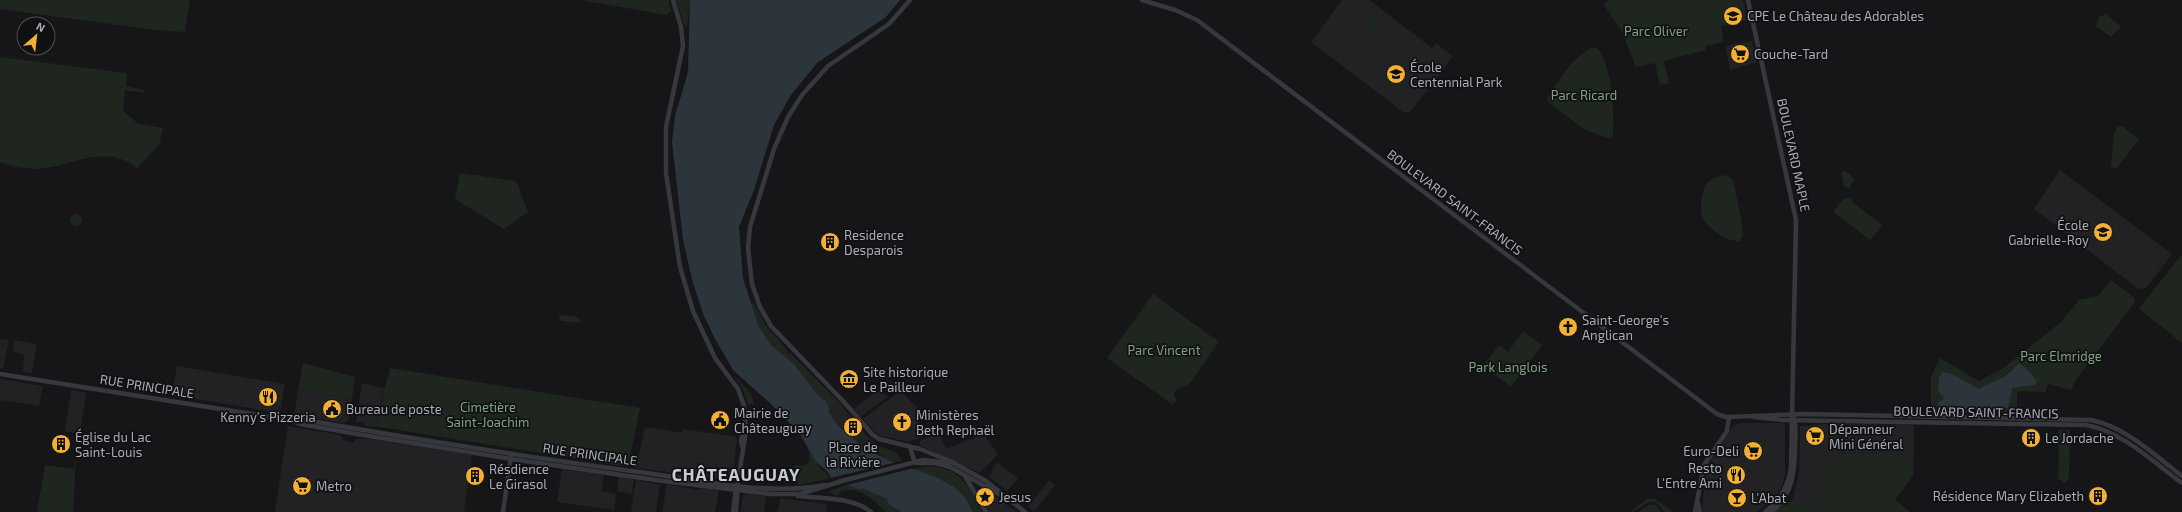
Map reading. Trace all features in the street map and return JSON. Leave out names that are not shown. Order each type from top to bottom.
[{"type":"street","points":[[673,0],[681,27],[683,46],[678,76],[667,121],[665,158],[682,277],[695,316],[715,358],[740,393],[744,406],[745,423],[741,440],[742,446],[735,512]]},
{"type":"street","points":[[910,0],[889,24],[830,64],[804,92],[781,131],[752,218],[748,244],[752,284],[763,312],[779,335],[836,393],[872,435],[931,453],[957,465],[1005,496],[1025,512]]},
{"type":"street","name":"BOULEVARD SAINT-FRANCIS","points":[[1142,0],[1195,19],[1717,414],[1729,417],[1752,417],[1764,414],[1793,414],[2091,420],[2108,425],[2125,434],[2182,476]]},
{"type":"street","name":"BOULEVARD MAPLE","points":[[1748,0],[1796,217],[1793,414],[1794,475],[1786,496],[1771,512]]},
{"type":"street","name":"RUE PRINCIPALE","points":[[0,374],[290,420],[300,424],[357,434],[737,488],[850,502],[871,512]]},
{"type":"street","points":[[1695,512],[1705,464],[1726,434],[1729,428],[1729,417]]},
{"type":"street","name":"BOULEVARD SAINT-FRANCIS","points":[[1752,417],[1761,420],[2089,426],[2107,431],[2122,439],[2182,483]]},
{"type":"street","name":"BOULEVARD MAPLE","points":[[1765,512],[1780,499],[1788,481],[1791,468],[1793,420]]},
{"type":"street","points":[[910,447],[915,463]]},
{"type":"street","points":[[503,512],[511,456]]},
{"type":"street","points":[[839,482],[923,460],[933,460],[957,465]]},
{"type":"street","points":[[915,463],[942,464],[980,480]]},
{"type":"street","points":[[965,474],[986,512]]},
{"type":"street","points":[[976,493],[980,480]]},
{"type":"street","name":"RUE PRINCIPALE","points":[[737,488],[793,489],[839,482]]},
{"type":"street","name":"RUE PRINCIPALE","points":[[793,495],[839,482]]},
{"type":"street","points":[[1698,503],[1700,512]]},
{"type":"shaded area","points":[[690,0],[900,0],[886,17],[818,62],[791,95],[774,125],[754,190],[739,227],[743,278],[758,325],[771,345],[794,364],[819,396],[826,401],[830,410],[828,411],[839,427],[866,449],[888,460],[936,477],[954,487],[964,496],[973,512],[902,512],[888,504],[887,499],[831,478],[828,472],[816,462],[800,434],[771,404],[733,370],[714,337],[704,316],[693,283],[683,240],[672,142],[675,116],[688,72]]},
{"type":"shaded area","name":"École Centennial Park","points":[[1342,0],[1369,0],[1432,48],[1436,43],[1453,56],[1410,112],[1403,112],[1311,42]]},
{"type":"shaded area","name":"CPE Le Château des Adorables","points":[[1731,0],[1743,0],[1747,20],[1721,26],[1716,3]]},
{"type":"shaded area","points":[[1752,41],[1757,62],[1730,70],[1725,46]]},
{"type":"shaded area","name":"École Gabrielle-Roy","points":[[2060,170],[2172,254],[2146,288],[2139,289],[2034,209]]},
{"type":"shaded area","points":[[0,339],[9,340],[3,369],[0,368]]},
{"type":"shaded area","points":[[15,340],[37,344],[32,373],[23,372],[24,355],[13,351]]},
{"type":"shaded area","points":[[2019,363],[2031,373],[2037,382],[2035,385],[2012,388],[2008,408],[1941,408],[1938,406],[1938,403],[1944,398],[1938,390],[1939,378],[1942,372],[1952,374],[1979,389],[2005,376]]},
{"type":"shaded area","points":[[177,366],[285,384],[280,413],[172,395]]},
{"type":"shaded area","points":[[0,379],[43,386],[39,406],[0,400]]},
{"type":"shaded area","points":[[362,383],[384,388],[375,427],[365,426],[363,422],[356,423]]},
{"type":"shaded area","points":[[879,389],[887,397],[860,417],[854,409]]},
{"type":"shaded area","points":[[71,390],[86,393],[80,434],[65,431]]},
{"type":"shaded area","points":[[298,390],[352,399],[348,421],[343,423],[294,415]]},
{"type":"shaded area","points":[[900,391],[926,416],[918,420],[925,435],[909,442],[878,435],[863,419]]},
{"type":"shaded area","points":[[839,402],[868,437],[878,445],[875,446],[868,442],[856,443],[845,430],[839,427],[828,411]]},
{"type":"shaded area","points":[[1739,423],[1783,423],[1785,425],[1785,474],[1782,486],[1774,499],[1757,512],[1702,512],[1706,467],[1734,425]]},
{"type":"shaded area","points":[[1825,424],[1914,425],[1914,455],[1842,453],[1842,464],[1822,464],[1822,502],[1792,502],[1799,472],[1800,426]]},
{"type":"shaded area","points":[[288,426],[340,435],[344,440],[353,443],[356,439],[373,439],[472,455],[464,511],[468,512],[275,512]]},
{"type":"shaded area","points":[[645,427],[683,433],[683,429],[737,437],[732,480],[636,468]]},
{"type":"shaded area","points":[[939,432],[946,449],[971,439],[972,440],[982,432],[998,454],[981,472],[978,472],[919,445],[920,441]]},
{"type":"shaded area","points":[[997,462],[1018,478],[1007,491],[989,477]]},
{"type":"shaded area","points":[[562,469],[604,475],[601,491],[616,494],[614,510],[557,502]]},
{"type":"shaded area","points":[[619,477],[634,479],[632,494],[617,491]]},
{"type":"shaded area","points":[[636,480],[660,485],[656,512],[631,512]]},
{"type":"shaded area","points":[[1049,480],[1055,485],[1034,512],[1028,507]]},
{"type":"shaded area","points":[[667,484],[698,490],[702,488],[719,490],[715,512],[662,512]]},
{"type":"shaded area","points":[[745,494],[766,496],[764,512],[741,512],[742,499]]},
{"type":"shaded area","points":[[994,496],[1016,512],[989,512],[985,502],[989,497]]},
{"type":"shaded area","points":[[781,498],[827,504],[826,512],[777,512]]},
{"type":"green space","points":[[0,0],[190,0],[185,32],[155,30],[0,9]]},
{"type":"green space","points":[[579,0],[669,0],[671,11],[667,15]]},
{"type":"green space","points":[[676,0],[690,0],[687,27],[685,27]]},
{"type":"green space","name":"Parc Oliver","points":[[1609,0],[1731,0],[1732,9],[1724,11],[1728,24],[1721,26],[1724,42],[1705,46],[1706,50],[1664,61],[1669,83],[1660,85],[1655,63],[1636,67],[1622,32],[1604,5]]},
{"type":"green space","points":[[1369,13],[1379,21],[1374,28],[1381,34],[1376,37],[1374,42],[1370,39],[1371,31],[1364,28],[1364,19],[1366,19],[1368,28],[1371,24],[1365,17]]},
{"type":"green space","points":[[2105,14],[2121,27],[2111,37],[2096,26],[2099,17]]},
{"type":"green space","name":"Parc Ricard","points":[[1594,47],[1600,52],[1605,61],[1611,87],[1613,102],[1613,135],[1609,138],[1585,130],[1547,101],[1557,83],[1574,62]]},
{"type":"green space","points":[[0,57],[127,73],[126,86],[144,90],[144,93],[125,90],[123,110],[138,124],[163,128],[159,145],[137,168],[126,161],[115,157],[103,156],[81,159],[58,166],[40,169],[11,166],[0,162]]},
{"type":"green space","points":[[2122,126],[2139,139],[2117,168],[2114,169],[2111,166],[2114,133],[2117,127]]},
{"type":"green space","points":[[1843,171],[1855,179],[1849,189],[1844,186],[1841,173]]},
{"type":"green space","points":[[460,173],[516,181],[528,212],[504,229],[455,199]]},
{"type":"green space","points":[[1727,175],[1733,180],[1740,213],[1743,236],[1739,241],[1724,237],[1710,227],[1703,219],[1701,210],[1704,188],[1709,181]]},
{"type":"green space","points":[[1851,197],[1853,203],[1882,225],[1870,240],[1833,212],[1843,199]]},
{"type":"green space","points":[[78,214],[81,215],[81,225],[74,226],[71,225],[70,218],[71,215]]},
{"type":"green space","points":[[2121,245],[2135,255],[2130,262],[2116,252]]},
{"type":"green space","points":[[2182,254],[2182,343],[2139,309]]},
{"type":"green space","name":"Parc Elmridge","points":[[2111,280],[2134,298],[2135,302],[2075,381],[2071,390],[2048,384],[2046,392],[2017,391],[2017,414],[1931,411],[1931,377],[1940,358],[1979,381],[2002,369],[2062,321],[2079,300],[2098,296]],"holes":[[[2017,364],[2035,385],[2011,388],[2008,408],[1941,408],[1938,406],[1938,403],[1944,398],[1942,394],[1964,382],[1974,388],[1983,388],[1999,380]]]},
{"type":"green space","name":"Parc Vincent","points":[[1153,294],[1219,342],[1190,383],[1175,391],[1174,396],[1177,400],[1173,405],[1107,358]]},
{"type":"green space","points":[[754,303],[767,327],[788,351],[787,355],[790,353],[839,402],[830,410],[824,399],[819,396],[797,367],[771,345],[758,325],[750,304]]},
{"type":"green space","points":[[562,315],[578,317],[581,321],[577,323],[562,321],[558,318]]},
{"type":"green space","name":"Park Langlois","points":[[1523,331],[1542,345],[1511,387],[1483,366],[1499,345],[1508,352]]},
{"type":"green space","points":[[303,363],[355,377],[352,399],[298,390]]},
{"type":"green space","name":"Cimetière Saint-Joachim","points":[[390,368],[640,408],[628,467],[375,426]]},
{"type":"green space","points":[[734,376],[751,393],[754,404],[748,404],[743,389]]},
{"type":"green space","points":[[2059,430],[2070,430],[2069,478],[2065,483],[2058,478]]},
{"type":"green space","points":[[868,442],[892,451],[900,457],[901,461],[893,461],[881,457],[879,452],[873,452],[859,443]]},
{"type":"green space","points":[[808,448],[819,467],[831,478],[798,485],[794,466],[804,465],[810,461]]},
{"type":"green space","points":[[1842,453],[1914,455],[1913,476],[1895,500],[1910,512],[1774,512],[1785,502],[1822,502],[1822,464],[1842,464]]},
{"type":"green space","points":[[76,458],[73,512],[37,512],[45,465],[74,469]]},
{"type":"green space","points":[[929,466],[950,471],[963,480],[968,486],[982,512],[973,512],[961,495],[947,484],[912,469]]},
{"type":"green space","points":[[848,484],[887,499],[888,504],[902,512],[886,512],[866,495],[854,490],[841,491],[838,496],[827,492]]},
{"type":"green space","points":[[1647,499],[1655,499],[1673,512],[1664,512],[1659,506],[1651,502],[1629,512]]},
{"type":"green space","points":[[1650,504],[1657,506],[1661,512],[1638,512]]},
{"type":"pier","points":[[897,462],[914,468],[847,485],[830,478]]},
{"type":"place","name":"CPE Le Château des Adorables","points":[[1733,16]]},
{"type":"place","name":"Couche-Tard","points":[[1740,54]]},
{"type":"place","name":"École Centennial Park","points":[[1396,74]]},
{"type":"place","name":"École Gabrielle-Roy","points":[[2103,232]]},
{"type":"place","name":"Residence Desparois","points":[[830,242]]},
{"type":"place","name":"Saint-George's Anglican","points":[[1568,327]]},
{"type":"place","name":"Site historique Le Pailleur","points":[[849,379]]},
{"type":"place","name":"Kenny's Pizzeria","points":[[268,397]]},
{"type":"place","name":"Bureau de poste","points":[[332,409]]},
{"type":"place","name":"Mairie de Châteauguay","points":[[720,420]]},
{"type":"place","name":"Ministères Beth Rephaël","points":[[902,422]]},
{"type":"place","name":"Place de la Rivière","points":[[853,427]]},
{"type":"place","name":"Dépanneur Mini Général","points":[[1815,436]]},
{"type":"place","name":"Le Jordache","points":[[2031,438]]},
{"type":"place","name":"Église du Lac Saint-Louis","points":[[61,444]]},
{"type":"place","name":"Euro-Deli","points":[[1753,451]]},
{"type":"place","name":"Resto L'Entre Ami","points":[[1736,475]]},
{"type":"place","name":"Résdience Le Girasol","points":[[475,476]]},
{"type":"place","name":"Metro","points":[[302,486]]},
{"type":"place","name":"Résidence Mary Elizabeth","points":[[2098,496]]},
{"type":"place","name":"Jesus","points":[[985,497]]},
{"type":"place","name":"L'Abat","points":[[1737,498]]},
{"type":"district","name":"CHÂTEAUGUAY","points":[[736,475]]}]
